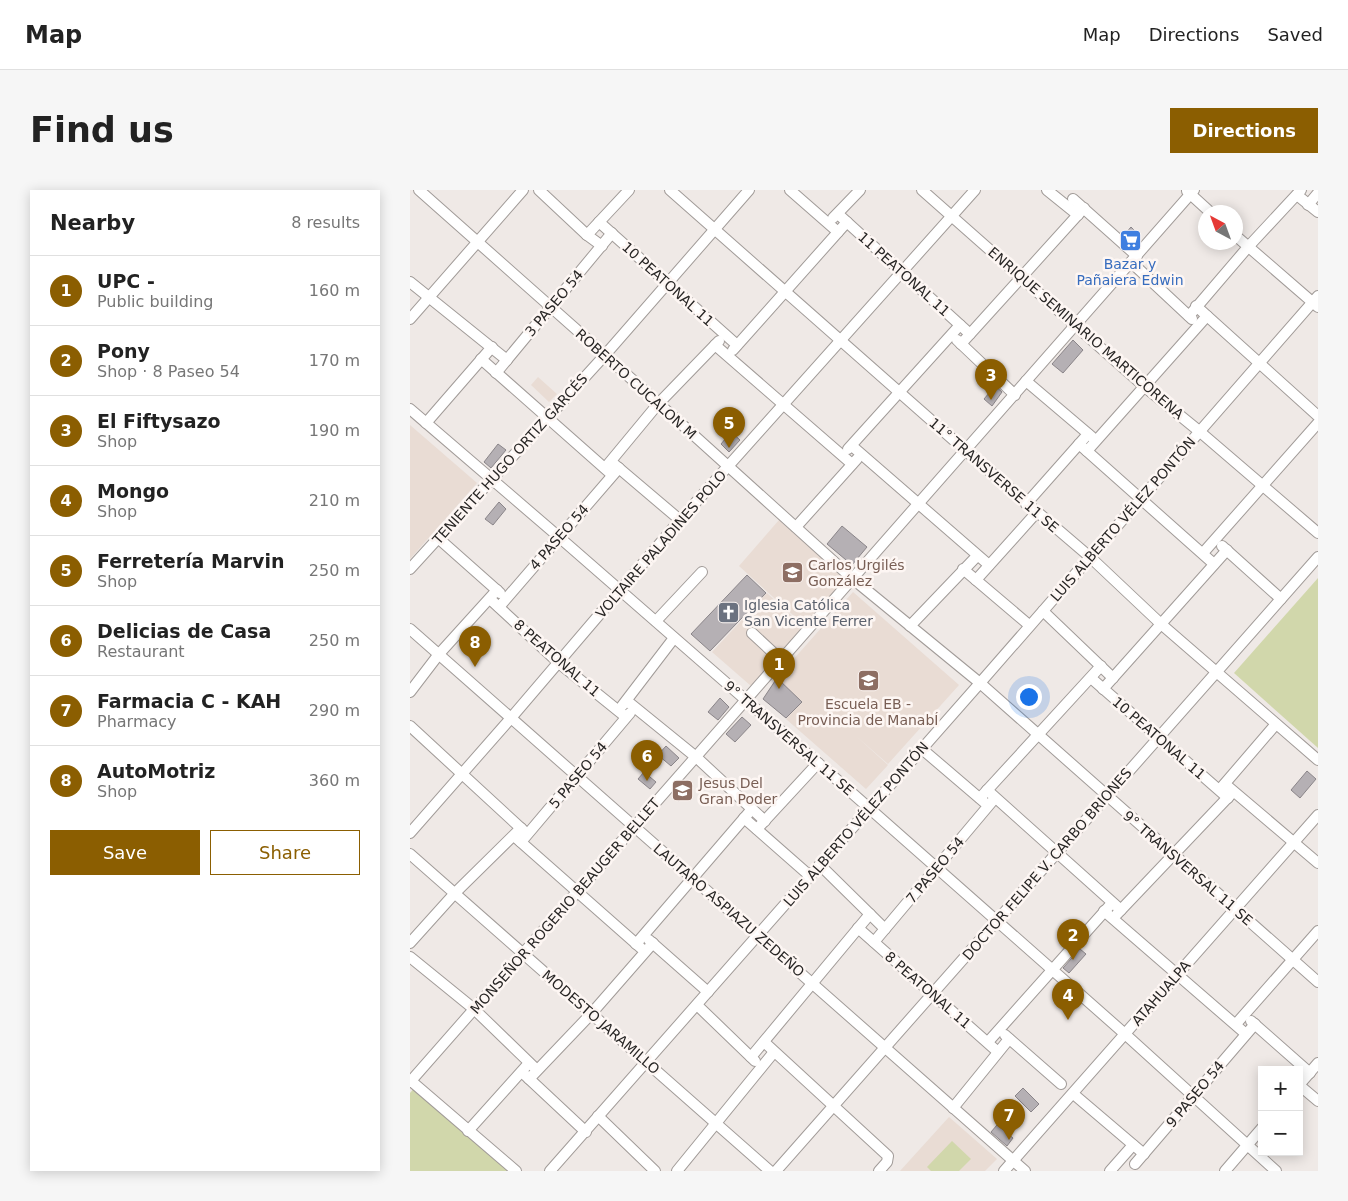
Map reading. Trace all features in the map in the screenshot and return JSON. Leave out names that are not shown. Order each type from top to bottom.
[{"type":"street","name":"ROBERTO CUCALON M","points":[[419,190],[853,579]]},
{"type":"street","points":[[410,319],[523,190]]},
{"type":"street","name":"10 PEATONAL 11","points":[[539,190],[602,246]]},
{"type":"street","points":[[587,234],[629,190]]},
{"type":"street","name":"11° TRANSVERSE 11 SE","points":[[670,190],[1026,504],[1090,557],[1161,624],[1318,760]]},
{"type":"street","name":"TENIENTE HUGO ORTIZ GARCÉS","points":[[410,569],[605,355],[749,190]]},
{"type":"street","name":"11 PEATONAL 11","points":[[790,190],[838,232]]},
{"type":"street","points":[[829,223],[860,190]]},
{"type":"street","name":"ENRIQUE SEMINARIO MARTICORENA","points":[[922,190],[1144,386],[1200,431],[1318,533]]},
{"type":"street","name":"VOLTAIRE PALADINES POLO","points":[[410,833],[559,663],[680,520],[975,190]]},
{"type":"street","points":[[1047,190],[1070,202],[1134,259],[1199,325]]},
{"type":"street","points":[[1070,202],[1080,190]]},
{"type":"street","points":[[1190,192],[1203,205]]},
{"type":"street","name":"MONSEÑOR ROGERIO BEAUGER BELLET","points":[[410,1081],[966,451],[1190,192]]},
{"type":"street","points":[[1189,316],[1248,247],[1299,193],[1308,205],[1318,212]]},
{"type":"street","points":[[1308,205],[1318,194]]},
{"type":"street","points":[[961,344],[1081,212]]},
{"type":"street","name":"11 PEATONAL 11","points":[[838,214],[970,334]]},
{"type":"street","name":"10 PEATONAL 11","points":[[599,222],[737,345]]},
{"type":"street","points":[[728,356],[847,222]]},
{"type":"street","name":"3 PASEO 54","points":[[496,373],[612,234]]},
{"type":"street","points":[[1243,242],[1316,302]]},
{"type":"street","points":[[410,282],[507,360]]},
{"type":"street","name":"LUIS ALBERTO VÉLEZ PONTÓN","points":[[550,1171],[980,684],[1029,625],[1043,612],[1259,364],[1316,302]]},
{"type":"street","points":[[1196,306],[1318,416]]},
{"type":"street","points":[[1026,504],[1079,444],[1092,437],[1144,386],[1207,316]]},
{"type":"street","points":[[842,456],[960,324]]},
{"type":"street","name":"4 PASEO 54","points":[[499,607],[559,537],[658,404],[725,334]]},
{"type":"street","name":"11 PEATONAL 11","points":[[951,335],[1015,394]]},
{"type":"street","name":"10 PEATONAL 11","points":[[715,345],[852,464]]},
{"type":"street","points":[[426,423],[492,347]]},
{"type":"street","points":[[481,359],[548,418],[680,520]]},
{"type":"street","points":[[1026,381],[1092,437]]},
{"type":"street","name":"9° TRANSVERSAL 11 SE","points":[[410,409],[818,763],[1276,1171]]},
{"type":"street","points":[[1202,553],[1317,426]]},
{"type":"street","points":[[1087,451],[1092,437]]},
{"type":"street","points":[[1079,444],[1214,564]]},
{"type":"street","points":[[852,446],[989,565]]},
{"type":"street","points":[[796,527],[861,454]]},
{"type":"street","points":[[976,580],[1037,512]]},
{"type":"street","points":[[438,538],[506,598]]},
{"type":"street","points":[[1215,539],[1281,599]]},
{"type":"street","points":[[1103,689],[1227,550]]},
{"type":"street","points":[[910,626],[977,556]]},
{"type":"street","name":"DOCTOR FELIPE V. CARBO BRIONES","points":[[776,1171],[1318,557]]},
{"type":"street","points":[[963,569],[1029,625]]},
{"type":"street","points":[[656,621],[702,572]]},
{"type":"street","name":"9° TRANSVERSAL 11 SE","points":[[853,579],[980,684],[1318,982]]},
{"type":"street","points":[[410,692],[439,654],[497,590]]},
{"type":"street","name":"8 PEATONAL 11","points":[[490,599],[559,663],[622,714]]},
{"type":"street","name":"10 PEATONAL 11","points":[[1043,612],[1113,678]]},
{"type":"street","name":"LAUTARO ASPIAZU ZEDEÑO","points":[[410,629],[1025,1171]]},
{"type":"street","points":[[752,633],[781,660]]},
{"type":"street","name":"5 PASEO 54","points":[[410,943],[455,893],[521,835],[576,776],[631,704],[674,638]]},
{"type":"street","points":[[983,794],[1101,666]]},
{"type":"street","name":"10 PEATONAL 11","points":[[1090,678],[1158,738],[1295,842],[1318,863]]},
{"type":"street","points":[[631,704],[696,758],[765,821]]},
{"type":"street","points":[[1222,787],[1276,724]]},
{"type":"street","points":[[410,726],[462,774],[577,892],[645,952]]},
{"type":"street","points":[[922,749],[983,794],[1057,853],[1108,907],[1178,974],[1246,1034]]},
{"type":"street","points":[[757,829],[818,763]]},
{"type":"street","points":[[1117,914],[1231,795]]},
{"type":"street","name":"7 PASEO 54","points":[[874,942],[992,802]]},
{"type":"street","points":[[636,944],[752,809]]},
{"type":"street","name":"ATAHUALPA","points":[[1004,1171],[1318,815]]},
{"type":"street","points":[[744,818],[810,876]]},
{"type":"street","name":"MODESTO JARAMILLO","points":[[410,854],[770,1171]]},
{"type":"street","points":[[820,865],[885,929]]},
{"type":"street","points":[[988,1042],[1108,907]]},
{"type":"street","points":[[751,1058],[870,914]]},
{"type":"street","name":"8 PEATONAL 11","points":[[858,928],[998,1052]]},
{"type":"street","points":[[1236,1024],[1318,931]]},
{"type":"street","points":[[643,935],[708,992]]},
{"type":"street","points":[[468,1131],[525,1075],[538,1070],[653,944]]},
{"type":"street","points":[[412,963],[474,1009],[538,1070]]},
{"type":"street","points":[[697,1005],[761,1068]]},
{"type":"street","points":[[1245,1015],[1310,1073]]},
{"type":"street","name":"9 PASEO 54","points":[[1139,1168],[1144,1154],[1255,1024]]},
{"type":"street","points":[[998,1029],[1060,1084]]},
{"type":"street","points":[[953,1108],[1009,1039]]},
{"type":"street","points":[[764,1042],[888,1156],[884,1170]]},
{"type":"street","points":[[677,1171],[774,1052]]},
{"type":"street","points":[[525,1075],[529,1062]]},
{"type":"street","points":[[1303,1081],[1318,1063]]},
{"type":"street","points":[[525,1075],[586,1132]]},
{"type":"street","points":[[410,1081],[516,1171]]},
{"type":"street","points":[[1303,1088],[1318,1101]]},
{"type":"street","points":[[1077,1097],[1144,1154]]},
{"type":"street","points":[[598,1116],[655,1171]]},
{"type":"street","points":[[1224,1171],[1258,1132]]},
{"type":"street","points":[[1110,1171],[1133,1145]]},
{"type":"street","points":[[1125,1155],[1139,1168]]},
{"type":"shaded area","points":[[538,377],[557,394],[549,402],[531,385]]},
{"type":"shaded area","points":[[410,425],[477,483],[410,559]]},
{"type":"shaded area","name":"Carlos Urgilés González","points":[[779,520],[845,579],[805,626],[739,566]]},
{"type":"shaded area","name":"Escuela EB - Provincia de ManabÍ","points":[[853,592],[959,685],[888,764],[856,736],[888,765],[866,789],[786,719],[802,702],[777,678]]},
{"type":"shaded area","points":[[767,593],[804,627],[751,686],[712,652]]},
{"type":"shaded area","points":[[949,1117],[997,1159],[985,1171],[900,1171]]},
{"type":"green space","points":[[1318,578],[1318,748],[1234,673]]},
{"type":"green space","points":[[415,1087],[513,1171],[410,1171],[410,1093]]},
{"type":"green space","points":[[952,1141],[971,1159],[959,1171],[931,1171],[927,1167]]},
{"type":"building","points":[[1131,227],[1139,235],[1132,243],[1124,235]]},
{"type":"building","points":[[1073,340],[1083,350],[1063,373],[1052,364]]},
{"type":"building","points":[[995,386],[1002,392],[992,406],[984,399]]},
{"type":"building","points":[[731,432],[740,440],[729,452],[721,444]]},
{"type":"building","points":[[498,444],[506,450],[491,468],[484,462]]},
{"type":"building","points":[[499,502],[506,509],[493,525],[485,519]]},
{"type":"building","points":[[842,526],[867,547],[852,565],[827,544]]},
{"type":"building","name":"Iglesia Católica San Vicente Ferrer","points":[[747,575],[766,593],[710,651],[691,634]]},
{"type":"building","points":[[777,678],[802,702],[786,718],[763,699]]},
{"type":"building","points":[[720,698],[729,707],[718,720],[708,712]]},
{"type":"building","points":[[742,717],[751,725],[735,742],[726,734]]},
{"type":"building","points":[[666,746],[679,758],[671,766],[658,755]]},
{"type":"building","points":[[1307,771],[1316,779],[1300,798],[1291,790]]},
{"type":"building","points":[[644,772],[656,782],[650,789],[638,779]]},
{"type":"building","name":"Jesus Del Gran Poder","points":[[687,780],[693,786],[679,801],[673,796]]},
{"type":"building","points":[[1080,949],[1086,954],[1069,973],[1063,968]]},
{"type":"building","points":[[1023,1088],[1039,1104],[1031,1112],[1015,1096]]},
{"type":"building","points":[[997,1125],[1013,1138],[1007,1146],[991,1132]]},
{"type":"place","name":"Bazar y Pañaiera Edwin","points":[[1130,241]]},
{"type":"place","name":"El Fiftysazo","points":[[991,400]]},
{"type":"place","name":"Ferretería Marvin","points":[[729,448]]},
{"type":"place","name":"Carlos Urgilés González","points":[[792,573]]},
{"type":"place","name":"Iglesia Católica San Vicente Ferrer","points":[[728,613]]},
{"type":"place","name":"AutoMotriz","points":[[475,667]]},
{"type":"place","name":"Escuela EB - Provincia de ManabÍ","points":[[868,681]]},
{"type":"place","name":"UPC -","points":[[779,689]]},
{"type":"place","name":"Delicias de Casa","points":[[647,781]]},
{"type":"place","name":"Jesus Del Gran Poder","points":[[683,791]]},
{"type":"place","name":"Pony","points":[[1073,960]]},
{"type":"place","name":"Mongo","points":[[1068,1020]]},
{"type":"place","name":"Farmacia C - KAH","points":[[1009,1140]]}]
